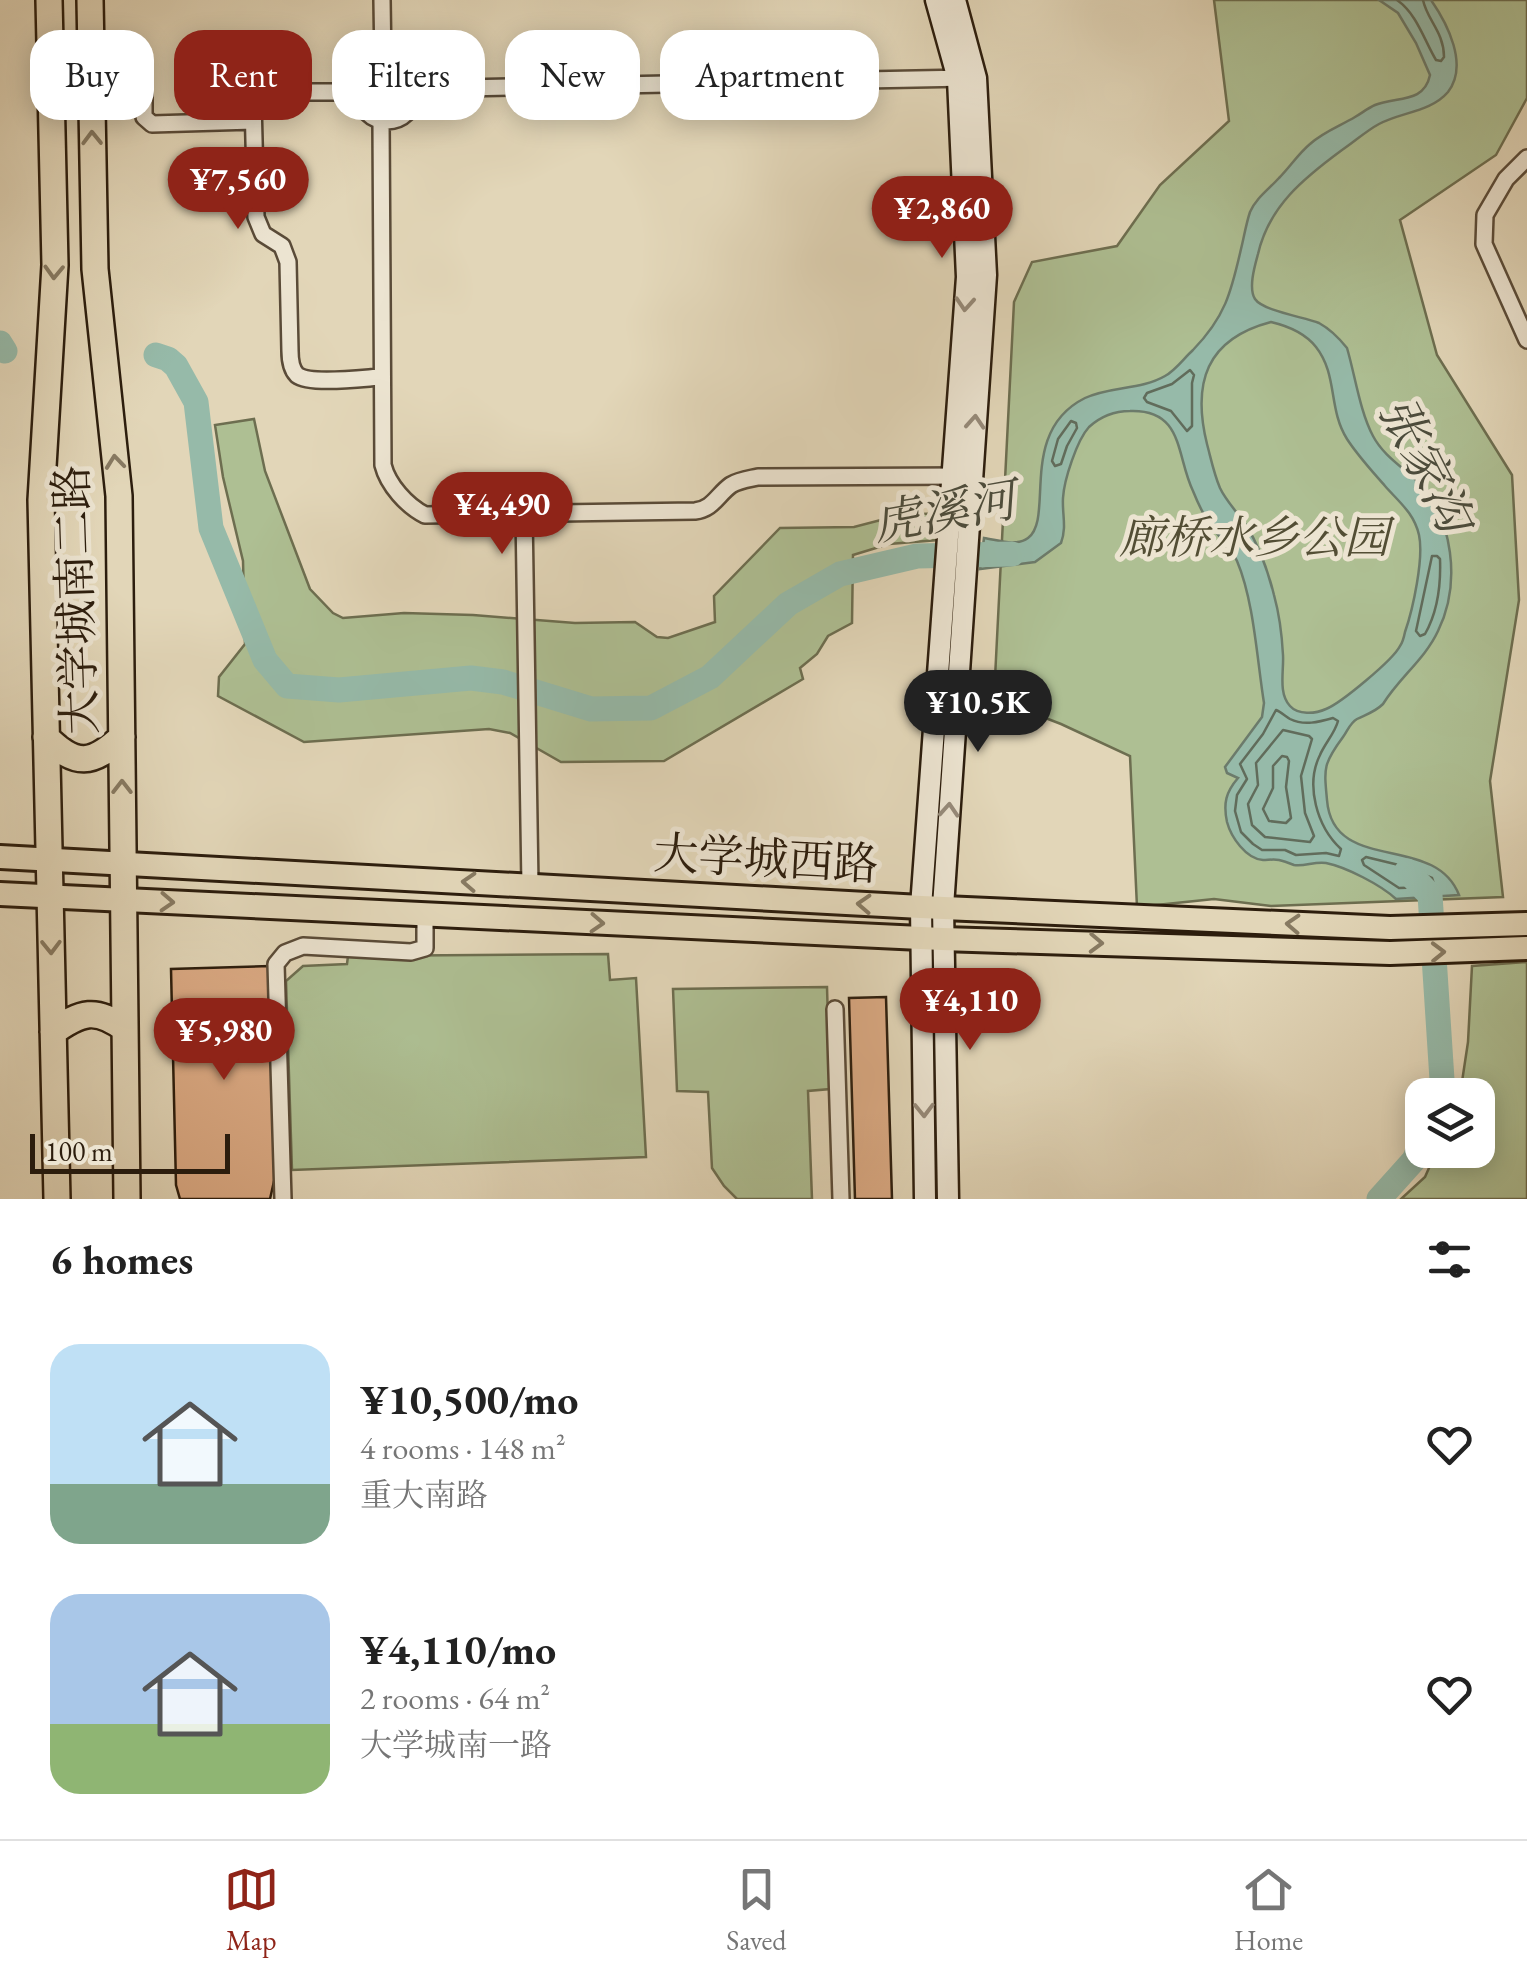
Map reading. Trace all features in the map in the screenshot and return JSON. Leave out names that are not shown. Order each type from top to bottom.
[{"type":"highway","name":"大学城南二路","points":[[49,0],[55,265],[41,500],[57,1199]]},
{"type":"highway","name":"大学城南二路","points":[[90,0],[91,30]]},
{"type":"highway","name":"大学城南二路","points":[[92,120],[94,270],[118,496],[127,1199]]},
{"type":"highway","points":[[46,738],[63,754],[82,760],[104,754],[122,737]]},
{"type":"highway","points":[[53,1032],[71,1019],[91,1013],[111,1018],[125,1029]]},
{"type":"main road","points":[[936,0],[967,78]]},
{"type":"main road","points":[[925,1199],[932,907],[960,519],[967,277],[967,78],[955,0]]},
{"type":"main road","name":"大学城西路","points":[[0,857],[1390,928],[1527,924]]},
{"type":"main road","name":"大学城西路","points":[[0,894],[932,938],[1390,953],[1527,948]]},
{"type":"main road","points":[[932,938],[948,1199]]},
{"type":"street","points":[[382,0],[382,30]]},
{"type":"street","points":[[485,88],[967,78]]},
{"type":"street","points":[[332,92],[256,94],[256,216],[264,234],[282,246],[288,262],[291,365],[297,375],[310,380],[381,377]]},
{"type":"street","points":[[148,120],[152,124],[254,122]]},
{"type":"street","points":[[392,120],[381,120],[384,466],[387,479],[425,516],[704,510],[729,486],[758,477],[962,476]]},
{"type":"street","points":[[1526,333],[1484,244],[1485,216],[1506,179],[1527,158]]},
{"type":"street","points":[[524,514],[530,885]]},
{"type":"street","points":[[283,1199],[276,964],[285,953],[303,946],[411,952],[425,948],[426,914]]},
{"type":"street","points":[[835,1009],[841,1199]]},
{"type":"green space","name":"廊桥水乡公园","points":[[1214,0],[1527,0],[1527,98],[1496,155],[1400,220],[1437,355],[1512,475],[1519,600],[1490,781],[1503,897],[1271,906],[1214,899],[1137,907],[1130,756],[994,698],[1014,302],[1032,262],[1117,246],[1160,185],[1229,121]]},
{"type":"green space","points":[[254,419],[265,471],[310,589],[343,618],[404,613],[575,623],[635,622],[657,637],[668,638],[715,622],[714,596],[780,528],[854,527],[900,515],[942,513],[938,540],[889,544],[853,555],[852,623],[828,636],[817,654],[800,668],[803,679],[664,761],[561,762],[510,733],[489,729],[304,742],[218,696],[219,677],[245,644],[243,561],[215,425]]},
{"type":"green space","points":[[608,954],[610,980],[636,978],[646,1157],[292,1170],[286,981],[303,966],[347,964],[348,956]]},
{"type":"green space","points":[[1527,962],[1527,1199],[1401,1199],[1425,1177],[1429,1168],[1495,1168],[1495,1078],[1463,1078],[1472,966]]},
{"type":"green space","points":[[827,987],[830,1089],[808,1091],[812,1199],[737,1199],[712,1168],[708,1092],[677,1091],[673,989]]},
{"type":"water","points":[[1379,0],[1431,0],[1453,44],[1454,81],[1441,99],[1374,127],[1290,195],[1263,237],[1252,283],[1259,303],[1319,323],[1347,348],[1373,436],[1429,495],[1446,532],[1450,593],[1438,631],[1383,704],[1351,725],[1328,760],[1325,773],[1333,823],[1347,838],[1429,864],[1447,876],[1459,895],[1396,899],[1334,865],[1257,859],[1232,834],[1226,803],[1238,778],[1227,773],[1225,767],[1262,717],[1264,703],[1251,612],[1237,561],[1206,518],[1175,437],[1160,418],[1148,412],[1124,411],[1108,415],[1089,427],[1066,481],[1061,543],[1035,562],[980,569],[984,538],[1018,542],[1028,538],[1035,528],[1044,452],[1051,431],[1064,413],[1095,394],[1146,384],[1165,376],[1213,326],[1230,292],[1250,212],[1259,198],[1320,136],[1375,105],[1422,91],[1430,75],[1398,13]],"holes":[[[1271,322],[1301,334],[1316,347],[1327,369],[1337,416],[1347,439],[1410,514],[1419,535],[1419,570],[1401,644],[1388,661],[1354,690],[1326,709],[1312,713],[1293,709],[1286,701],[1281,632],[1269,577],[1251,533],[1220,488],[1203,422],[1204,383],[1218,352],[1231,340]]]},
{"type":"building","points":[[269,966],[277,1168],[270,1199],[180,1199],[176,1185],[171,969]]},
{"type":"building","points":[[886,997],[892,1199],[855,1199],[849,998]]},
{"type":"waterway","name":"虎溪河","points":[[0,343],[5,351]]},
{"type":"waterway","name":"虎溪河","points":[[156,355],[176,366],[196,402],[211,528],[265,660],[287,686],[339,690],[471,678],[503,682],[591,709],[651,708],[710,677],[788,604],[840,574],[917,556],[1012,554]]},
{"type":"waterway","name":"虎溪河","points":[[1407,871],[1430,895],[1442,1078]]},
{"type":"waterway","name":"虎溪河","points":[[1379,1199],[1407,1168]]},
{"type":"water label","name":"张家沟","points":[[1426,464]]}]
